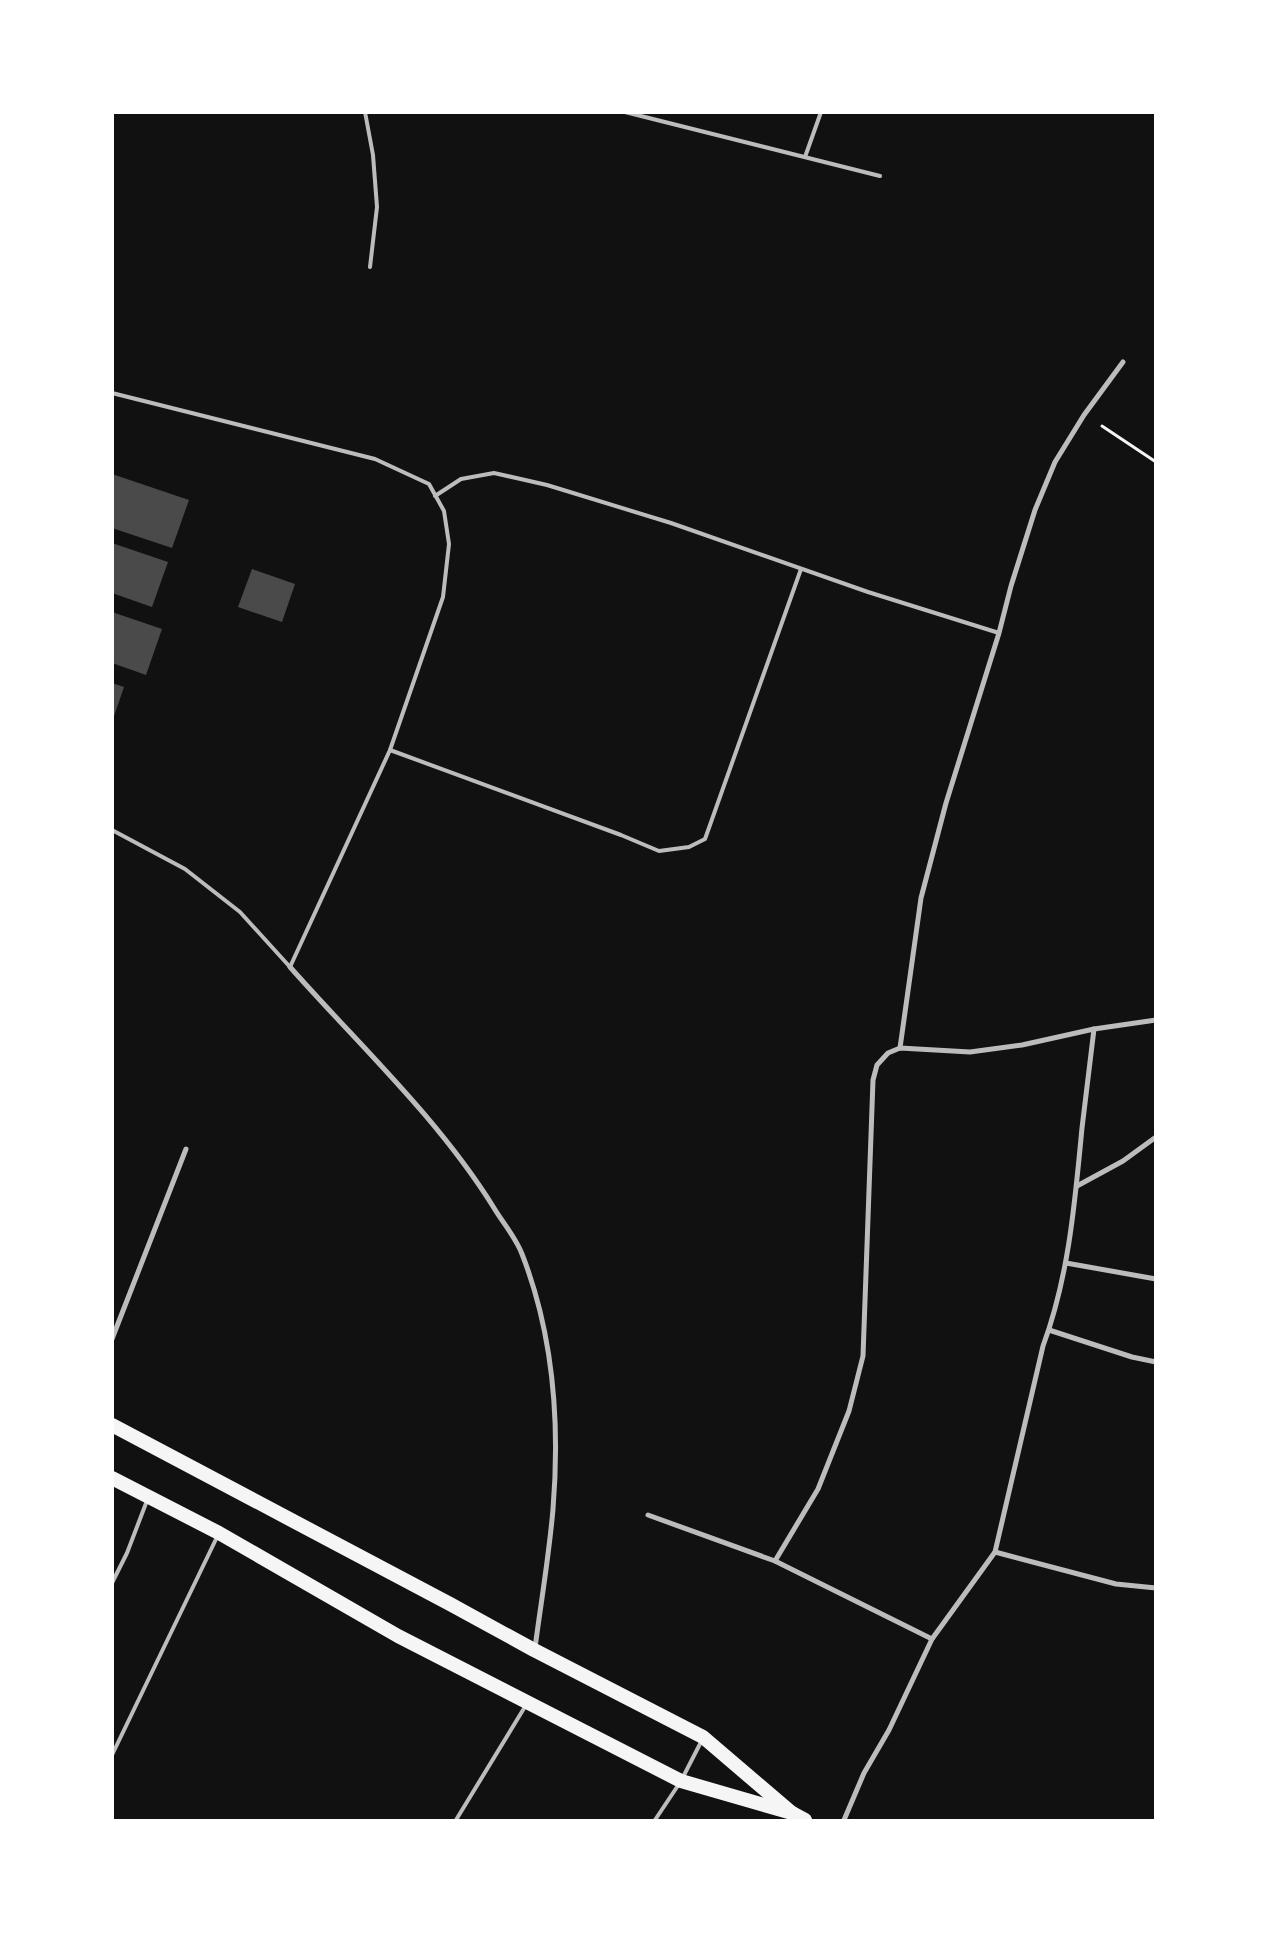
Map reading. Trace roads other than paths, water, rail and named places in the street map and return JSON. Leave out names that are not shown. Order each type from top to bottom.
[{"type":"highway","points":[[112,1425],[534,1650],[703,1737],[792,1813]]},
{"type":"highway","points":[[112,1478],[219,1533],[398,1636],[681,1781],[792,1813],[806,1820]]},
{"type":"street","points":[[900,1048],[922,898],[946,803],[1035,510],[1055,462],[1084,414],[1123,362]]},
{"type":"street","points":[[290,966],[336,1019],[421,1110],[473,1174],[522,1253],[541,1317],[553,1380],[556,1436],[553,1510],[534,1650]]},
{"type":"street","points":[[775,1561],[818,1490],[850,1410],[863,1356],[873,1080],[877,1065],[888,1053],[900,1048],[970,1052],[1022,1045],[1094,1029],[1156,1020]]},
{"type":"street","points":[[844,1820],[864,1774],[889,1730],[932,1639],[995,1552],[1043,1346],[1049,1330],[1066,1263],[1077,1186],[1094,1029]]},
{"type":"street","points":[[1077,1186],[1123,1161],[1156,1137]]},
{"type":"street","points":[[112,1339],[186,1149]]},
{"type":"street","points":[[1066,1263],[1156,1279]]},
{"type":"street","points":[[1049,1330],[1132,1357],[1156,1362]]},
{"type":"street","points":[[648,1516],[775,1561],[932,1639]]},
{"type":"street","points":[[995,1552],[1116,1584],[1156,1588]]},
{"type":"lane","points":[[365,112],[373,156],[377,208],[370,267]]},
{"type":"lane","points":[[625,112],[880,176]]},
{"type":"lane","points":[[805,157],[821,112]]},
{"type":"lane","points":[[112,393],[375,459],[429,484],[444,511],[449,544],[443,597],[390,750],[290,966],[240,912],[186,869],[112,830]]},
{"type":"lane","points":[[435,496],[461,479],[494,473],[547,485],[671,523],[868,592],[999,633]]},
{"type":"lane","points":[[390,750],[621,835],[659,851],[689,847],[705,839],[801,569]]},
{"type":"lane","points":[[112,1583],[128,1553],[148,1496]]},
{"type":"lane","points":[[112,1754],[219,1533]]},
{"type":"lane","points":[[456,1820],[527,1703]]},
{"type":"lane","points":[[655,1820],[681,1781],[703,1737]]}]
